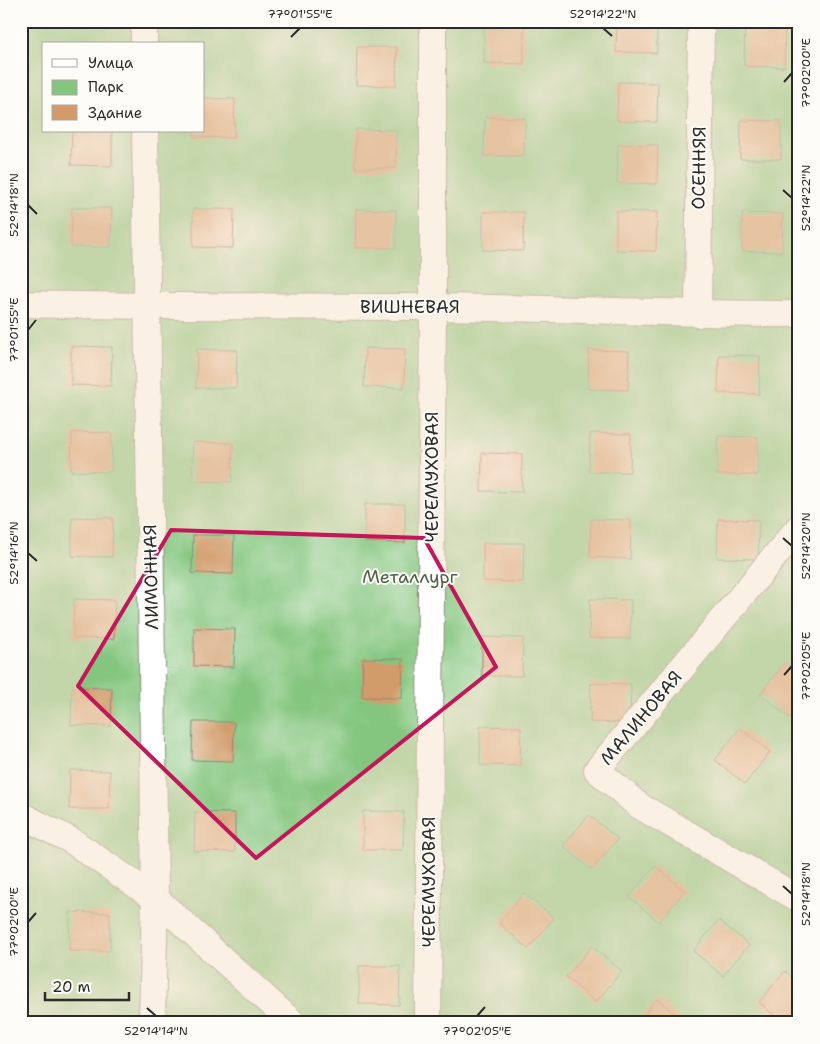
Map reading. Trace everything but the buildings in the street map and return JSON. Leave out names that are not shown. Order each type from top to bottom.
[{"type":"street","points":[[144,21],[144,42]]},
{"type":"street","name":"ЧЕРЕМУХОВАЯ","points":[[428,1023],[433,21]]},
{"type":"street","name":"ОСЕННЯЯ","points":[[698,314],[701,21]]},
{"type":"street","name":"ЛИМОННАЯ","points":[[145,132],[155,898],[152,1023]]},
{"type":"street","name":"ВИШНЕВАЯ","points":[[21,304],[147,307],[433,307],[698,314],[799,314]]},
{"type":"street","name":"МАЛИНОВАЯ","points":[[799,527],[597,770],[638,805],[799,899]]},
{"type":"street","points":[[21,815],[72,841],[155,898],[293,1023]]},
{"type":"highlighted area","points":[[171,530],[424,538],[496,667],[256,858],[78,686]]},
{"type":"green space","name":"Металлург","points":[[21,21],[799,21],[799,1023],[21,1023]]}]
